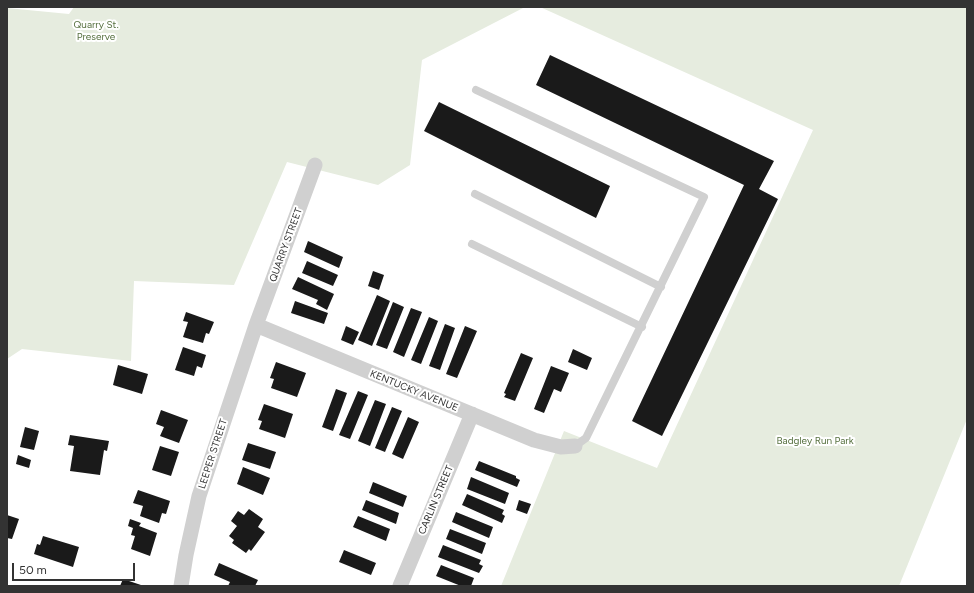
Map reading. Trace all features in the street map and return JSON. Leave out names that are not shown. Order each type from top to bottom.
[{"type":"street","name":"QUARRY STREET","points":[[256,325],[315,165]]},
{"type":"street","name":"KENTUCKY AVENUE","points":[[256,325],[550,445],[561,447],[575,446]]},
{"type":"street","name":"LEEPER STREET","points":[[182,586],[186,554],[199,496],[256,325]]},
{"type":"street","name":"CARLIN STREET","points":[[400,586],[472,414]]},
{"type":"lane","points":[[476,90],[704,197],[642,327],[586,438],[575,446]]},
{"type":"lane","points":[[475,194],[661,287]]},
{"type":"lane","points":[[472,244],[642,327]]},
{"type":"green space","name":"Quarry St. Preserve","points":[[74,7],[525,7],[422,60],[410,165],[378,185],[287,162],[234,285],[134,281],[131,361],[22,349],[7,359],[7,8],[69,14]]},
{"type":"green space","name":"Badgley Run Park","points":[[540,7],[967,7],[967,419],[899,586],[501,586],[564,431],[657,468],[813,130]]},
{"type":"building","points":[[550,55],[774,161],[759,189],[778,199],[662,436],[632,421],[744,185],[536,85]]},
{"type":"building","points":[[439,102],[610,186],[596,218],[424,131]]},
{"type":"building","points":[[308,241],[343,257],[339,268],[304,252]]},
{"type":"building","points":[[307,261],[338,275],[333,286],[302,273]]},
{"type":"building","points":[[373,271],[384,275],[379,290],[368,286]]},
{"type":"building","points":[[298,277],[334,294],[327,310],[316,304],[318,300],[292,289]]},
{"type":"building","points":[[377,295],[390,301],[372,346],[358,340]]},
{"type":"building","points":[[295,301],[328,313],[324,324],[291,313]]},
{"type":"building","points":[[393,302],[404,307],[387,349],[376,345]]},
{"type":"building","points":[[411,308],[422,312],[404,357],[393,352]]},
{"type":"building","points":[[186,312],[214,322],[209,334],[206,333],[203,343],[183,337],[188,322],[183,321]]},
{"type":"building","points":[[429,317],[438,321],[421,364],[411,360]]},
{"type":"building","points":[[445,324],[455,328],[440,370],[429,366]]},
{"type":"building","points":[[346,326],[359,332],[353,345],[341,340]]},
{"type":"building","points":[[465,326],[477,331],[457,378],[446,374]]},
{"type":"building","points":[[183,347],[206,355],[202,368],[197,366],[194,376],[175,370]]},
{"type":"building","points":[[573,349],[592,358],[587,370],[568,362]]},
{"type":"building","points":[[521,353],[533,358],[515,401],[504,397],[506,394],[504,393]]},
{"type":"building","points":[[276,362],[306,373],[297,397],[271,388],[274,379],[270,378]]},
{"type":"building","points":[[118,365],[148,374],[142,394],[113,385]]},
{"type":"building","points":[[551,366],[569,373],[561,392],[554,389],[544,413],[534,409]]},
{"type":"building","points":[[336,389],[347,393],[333,431],[322,427]]},
{"type":"building","points":[[358,391],[368,395],[350,439],[339,435]]},
{"type":"building","points":[[375,400],[386,404],[370,446],[358,441]]},
{"type":"building","points":[[264,404],[293,414],[285,438],[259,429],[262,421],[258,420]]},
{"type":"building","points":[[392,407],[402,411],[385,452],[375,448]]},
{"type":"building","points":[[161,410],[188,420],[179,443],[160,436],[164,427],[156,424]]},
{"type":"building","points":[[408,417],[419,422],[403,459],[392,454]]},
{"type":"building","points":[[25,427],[39,431],[34,450],[20,447]]},
{"type":"building","points":[[70,435],[109,441],[107,451],[104,450],[100,475],[70,471],[74,446],[68,445]]},
{"type":"building","points":[[248,443],[276,452],[270,469],[242,460]]},
{"type":"building","points":[[160,446],[179,452],[171,476],[152,470]]},
{"type":"building","points":[[18,455],[31,460],[29,468],[16,464]]},
{"type":"building","points":[[479,461],[516,476],[516,478],[520,480],[517,487],[475,470]]},
{"type":"building","points":[[243,467],[270,478],[263,495],[237,484]]},
{"type":"building","points":[[471,477],[509,493],[505,504],[467,489]]},
{"type":"building","points":[[373,482],[407,496],[403,507],[369,493]]},
{"type":"building","points":[[138,490],[170,501],[166,514],[162,513],[159,523],[140,516],[143,506],[133,503]]},
{"type":"building","points":[[467,494],[504,510],[502,514],[505,516],[502,523],[462,505]]},
{"type":"building","points":[[366,500],[399,513],[396,524],[362,510]]},
{"type":"building","points":[[519,500],[531,504],[527,514],[516,510]]},
{"type":"building","points":[[249,509],[263,519],[258,527],[265,532],[251,551],[249,549],[246,553],[232,543],[234,540],[229,536],[237,526],[231,521],[238,511],[244,515]]},
{"type":"building","points":[[456,512],[493,527],[489,538],[452,522]]},
{"type":"building","points":[[7,515],[19,519],[12,539],[7,538]]},
{"type":"building","points":[[358,516],[390,529],[386,541],[353,527]]},
{"type":"building","points":[[130,519],[141,523],[139,526],[157,533],[150,556],[131,549],[135,536],[131,535],[133,528],[128,526]]},
{"type":"building","points":[[450,529],[486,543],[482,554],[446,539]]},
{"type":"building","points":[[43,536],[79,547],[73,567],[34,554],[37,544],[40,545]]},
{"type":"building","points":[[443,545],[481,560],[479,564],[483,566],[479,573],[438,557]]},
{"type":"building","points":[[344,550],[376,563],[371,575],[339,562]]},
{"type":"building","points":[[219,563],[258,580],[255,586],[228,586],[230,582],[214,575]]},
{"type":"building","points":[[441,565],[474,578],[471,586],[461,586],[436,576]]},
{"type":"building","points":[[123,579],[144,586],[120,586]]}]
